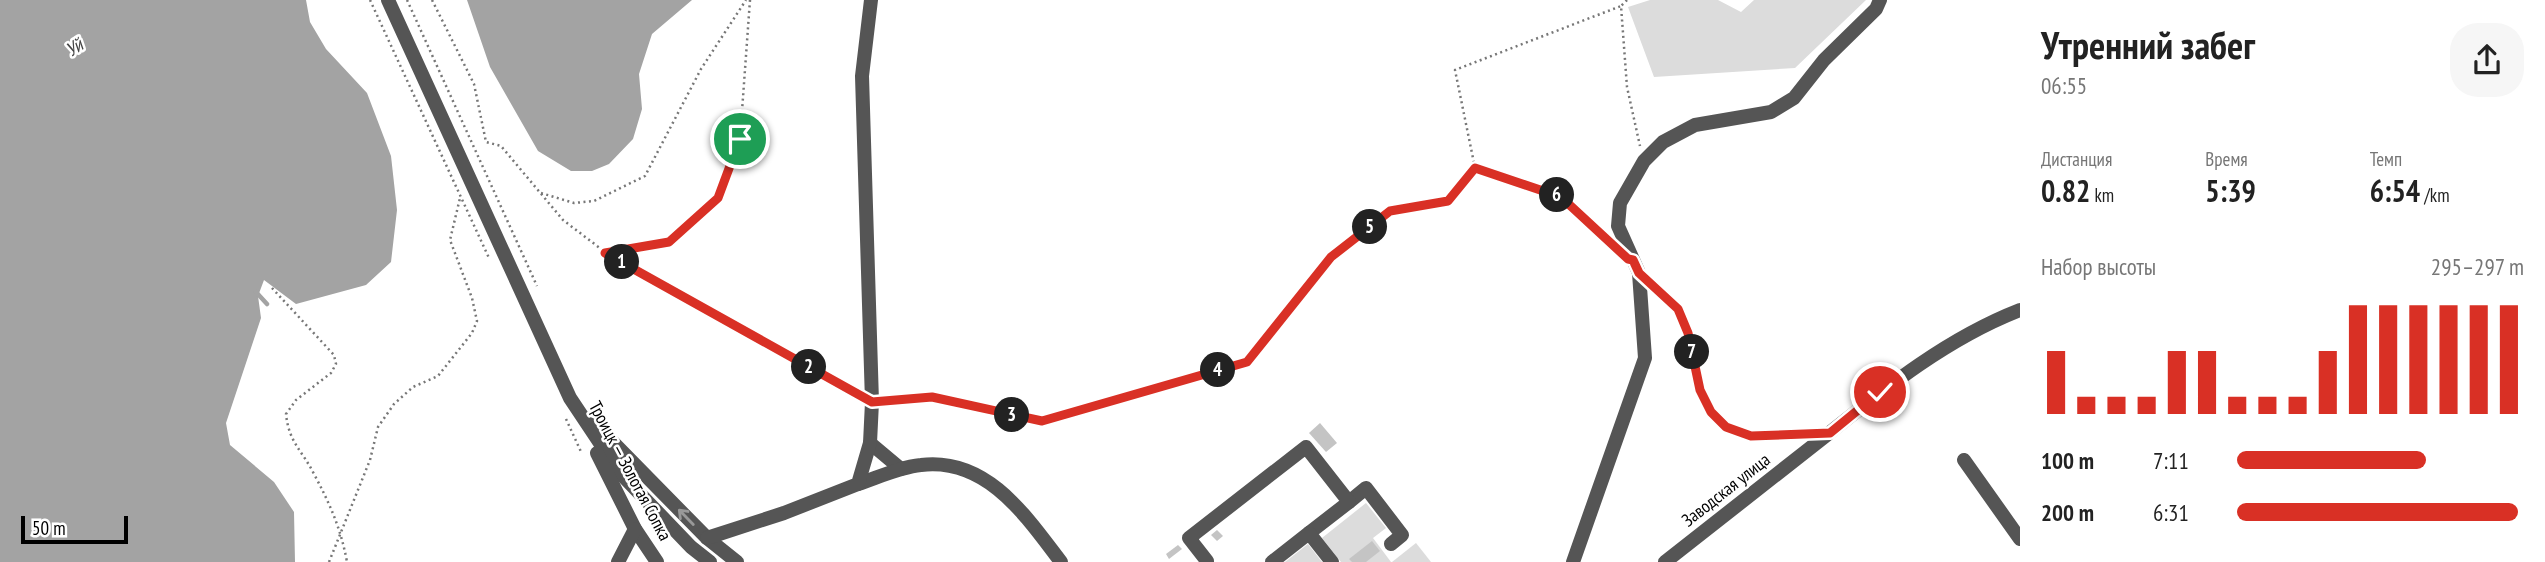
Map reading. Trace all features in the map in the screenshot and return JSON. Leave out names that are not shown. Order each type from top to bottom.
[{"type":"street","points":[[388,0],[570,398],[620,473],[691,547],[710,562]]},
{"type":"street","points":[[859,484],[870,443],[872,402],[862,76],[871,0]]},
{"type":"street","points":[[1573,562],[1645,358],[1639,273],[1618,226],[1620,203],[1644,162],[1663,142],[1695,125],[1772,112],[1794,98],[1824,60],[1876,9],[1880,0]]},
{"type":"street","name":"Заводская улица","points":[[1665,562],[1880,392],[1952,343],[1988,323],[2020,310]]},
{"type":"street","points":[[570,398],[707,538],[737,562]]},
{"type":"street","name":"Троицк — Золотая Сопка","points":[[570,398],[635,529],[657,562]]},
{"type":"street","points":[[870,443],[901,469]]},
{"type":"street","points":[[1207,562],[1189,538],[1306,447],[1349,502]]},
{"type":"street","points":[[1964,460],[2020,539]]},
{"type":"street","points":[[707,538],[784,513],[901,469],[922,464],[956,465],[980,475],[1026,515],[1062,562]]},
{"type":"street","points":[[1272,562],[1366,488],[1402,535],[1391,544]]},
{"type":"street","points":[[618,561],[635,529]]},
{"type":"street","points":[[1309,533],[1332,562]]},
{"type":"path","points":[[407,0],[537,286]]},
{"type":"path","points":[[432,0],[474,84],[486,142],[502,146],[563,220],[605,253],[872,402],[932,397],[1042,421],[1247,362],[1331,257],[1390,211],[1448,201],[1475,168]]},
{"type":"path","points":[[541,193],[575,203],[594,201],[645,176],[701,69],[748,0]]},
{"type":"path","points":[[605,253],[669,242],[718,198],[740,139],[748,0]]},
{"type":"path","points":[[1475,168],[1455,70],[1621,6],[1627,0]]},
{"type":"path","points":[[1621,6],[1627,87],[1644,162]]},
{"type":"path","points":[[1475,168],[1561,197],[1609,241]]},
{"type":"path","points":[[328,562],[370,460],[378,427],[394,404],[413,387],[438,376],[472,333],[477,321],[472,298],[450,240],[460,198]]},
{"type":"path","points":[[1639,273],[1678,309],[1688,333],[1700,390],[1711,412],[1726,427],[1751,436],[1803,434]]},
{"type":"path","points":[[272,288],[334,355],[336,364],[331,373],[296,400],[286,414],[288,434],[313,471],[341,531],[347,562]]},
{"type":"shaded area","points":[[1650,0],[1718,0],[1741,12],[1754,0],[1866,0],[1795,68],[1654,77],[1628,7]]},
{"type":"shaded area","points":[[1366,503],[1386,528],[1373,538],[1391,562],[1341,562],[1322,538]]},
{"type":"shaded area","points":[[1416,543],[1431,562],[1392,562]]},
{"type":"shaded area","points":[[1308,544],[1322,562],[1285,562]]},
{"type":"water","name":"Уй","points":[[0,0],[306,0],[310,22],[326,49],[367,93],[391,156],[397,210],[391,262],[366,285],[296,304],[264,280],[258,296],[261,318],[226,423],[230,445],[274,482],[294,512],[295,562],[0,562]]},
{"type":"water","points":[[467,0],[692,0],[652,34],[639,74],[642,109],[633,139],[609,164],[592,171],[571,171],[538,151],[490,67]]},
{"type":"building","points":[[1320,423],[1337,443],[1326,452],[1309,433]]},
{"type":"building","points":[[1217,530],[1223,536],[1217,541],[1211,535]]},
{"type":"building","points":[[1372,541],[1380,551],[1366,562],[1352,562],[1349,559]]},
{"type":"building","points":[[1178,545],[1182,549],[1169,559],[1166,554]]},
{"type":"waterway","points":[[256,292],[267,304]]},
{"type":"route","points":[[740,139],[718,198],[669,242],[605,253],[872,402],[932,397],[1042,421],[1247,362],[1331,257],[1390,211],[1448,201],[1475,168],[1561,197],[1628,259],[1633,260],[1639,273],[1678,309],[1688,333],[1700,390],[1711,412],[1726,427],[1751,436],[1830,433],[1880,392]]}]
